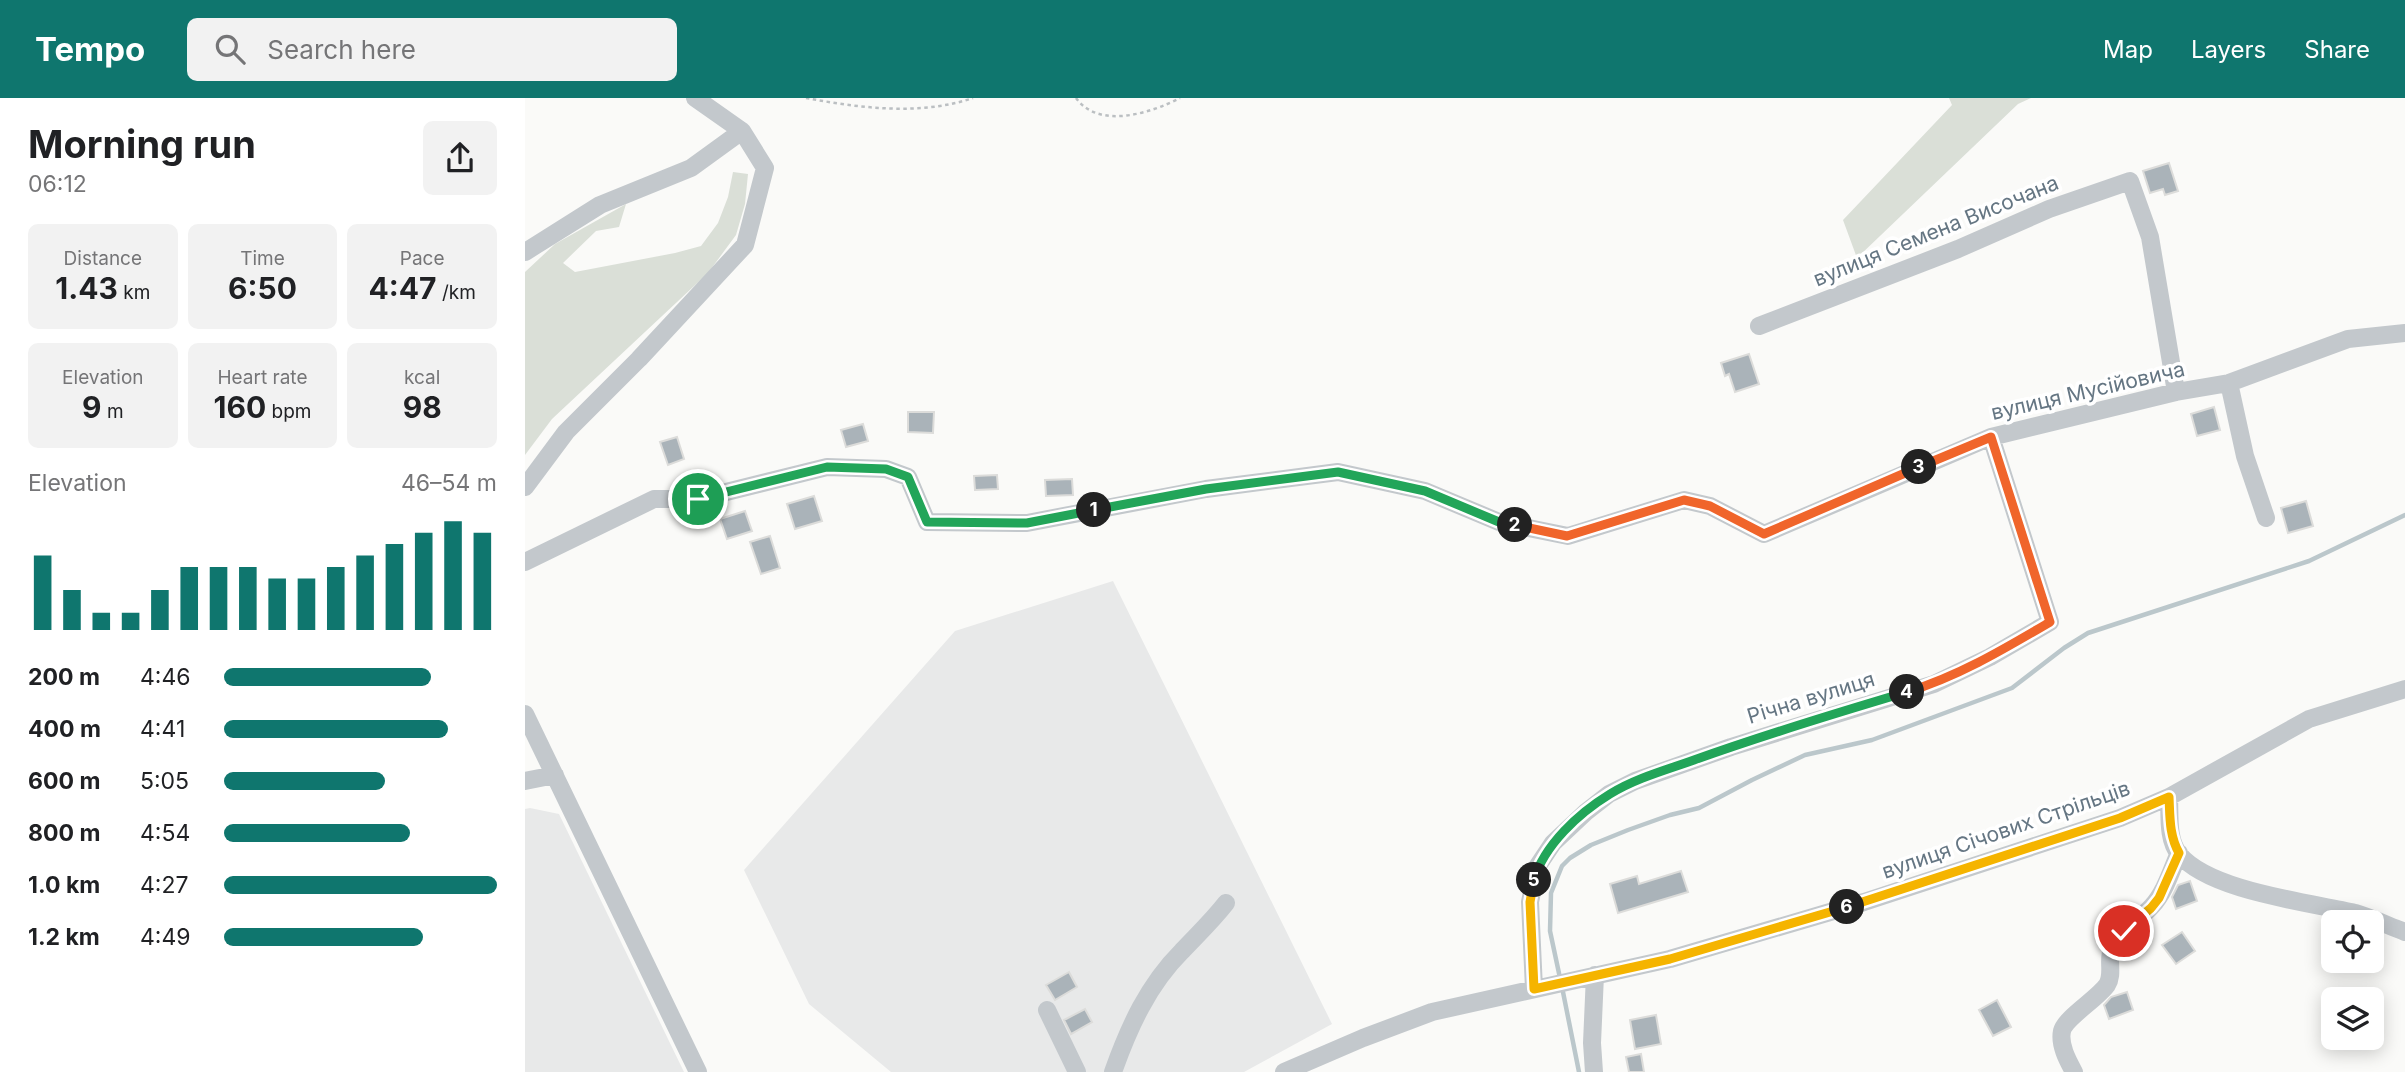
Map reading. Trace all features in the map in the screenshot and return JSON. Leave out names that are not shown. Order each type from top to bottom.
[{"type":"street","points":[[525,487],[566,432],[639,359],[745,245],[765,169],[742,131],[695,98]]},
{"type":"street","points":[[525,251],[600,205],[691,168],[742,131]]},
{"type":"street","name":"вулиця Семена Височана","points":[[1759,326],[1958,249],[2049,209],[2130,181],[2150,237],[2176,393]]},
{"type":"street","name":"вулиця Мусійовича","points":[[525,562],[654,499],[698,499],[827,467],[886,469],[908,477],[927,522],[1027,523],[1206,489],[1338,472],[1425,491],[1499,522],[1567,536],[1684,500],[1710,506],[1764,534],[1991,437],[2229,383],[2348,339],[2405,333]]},
{"type":"street","points":[[2229,383],[2245,456],[2266,518]]},
{"type":"street","name":"Річна вулиця","points":[[1543,987],[1530,902],[1537,867],[1553,843],[1609,794],[1635,781],[1731,747],[1934,684],[1990,657],[2050,622],[1991,437]]},
{"type":"street","name":"вулиця Січових Стрільців","points":[[1284,1072],[1431,1012],[1670,959],[1864,902],[2120,818],[2169,797],[2309,719],[2405,689]]},
{"type":"street","points":[[525,714],[698,1072]]},
{"type":"street","points":[[525,782],[555,775]]},
{"type":"street","points":[[2169,797],[2174,844],[2193,867],[2234,887],[2359,915],[2405,932]]},
{"type":"street","points":[[2074,1072],[2065,1053],[2062,1032],[2067,1023],[2094,1001],[2109,983],[2111,950],[2124,931],[2159,898],[2179,853]]},
{"type":"street","points":[[1113,1072],[1139,1008],[1159,978],[1226,903]]},
{"type":"street","points":[[1594,1072],[1592,1043],[1595,975]]},
{"type":"street","points":[[1047,1010],[1077,1072]]},
{"type":"path","points":[[806,98],[846,106],[912,109],[973,98]]},
{"type":"path","points":[[1076,98],[1083,108],[1112,117],[1164,106],[1180,98]]},
{"type":"shaded area","points":[[1949,98],[2031,98],[2018,104],[1857,258],[1843,220],[1952,105]]},
{"type":"shaded area","points":[[733,172],[748,174],[745,204],[736,235],[708,273],[552,419],[525,455],[525,272],[555,244],[626,204],[619,227],[596,231],[563,263],[575,272],[701,246],[718,223],[728,197]]},
{"type":"shaded area","points":[[1113,581],[1332,1024],[1244,1072],[891,1072],[809,1004],[744,870],[955,631]]},
{"type":"shaded area","points":[[525,809],[559,814],[684,1072],[525,1072]]},
{"type":"building","points":[[2169,163],[2178,191],[2165,195],[2163,189],[2150,193],[2143,171]]},
{"type":"building","points":[[1749,354],[1759,384],[1735,392],[1729,374],[1725,376],[1721,363]]},
{"type":"building","points":[[2214,407],[2220,430],[2197,436],[2191,414]]},
{"type":"building","points":[[908,412],[934,412],[933,433],[908,432]]},
{"type":"building","points":[[863,424],[868,441],[846,447],[841,430]]},
{"type":"building","points":[[677,437],[684,459],[668,465],[660,442]]},
{"type":"building","points":[[997,475],[998,489],[975,490],[974,476]]},
{"type":"building","points":[[1072,479],[1073,495],[1046,496],[1045,480]]},
{"type":"building","points":[[814,496],[822,521],[795,529],[787,504]]},
{"type":"building","points":[[2306,501],[2313,526],[2288,533],[2281,508]]},
{"type":"building","points":[[745,511],[752,531],[727,539],[720,519]]},
{"type":"building","points":[[770,536],[780,568],[761,574],[750,542]]},
{"type":"building","points":[[1681,871],[1688,892],[1618,913],[1610,884],[1637,876],[1639,884]]},
{"type":"building","points":[[2190,881],[2197,901],[2176,909],[2172,897],[2178,885]]},
{"type":"building","points":[[2182,932],[2195,951],[2176,964],[2162,945]]},
{"type":"building","points":[[1069,972],[1077,987],[1055,1000],[1046,985]]},
{"type":"building","points":[[2127,992],[2133,1010],[2109,1019],[2104,1005],[2111,997]]},
{"type":"building","points":[[1997,1000],[2011,1027],[1993,1036],[1979,1010]]},
{"type":"building","points":[[1085,1009],[1092,1022],[1071,1034],[1064,1020]]},
{"type":"building","points":[[1656,1015],[1661,1044],[1635,1049],[1630,1020]]},
{"type":"building","points":[[1641,1054],[1644,1072],[1629,1072],[1626,1057]]},
{"type":"waterway","points":[[1560,978],[1550,931],[1551,893],[1562,866],[1591,845],[1670,815],[1699,808],[1805,755],[1872,740],[2012,688],[2088,633],[2309,561],[2405,515]]},
{"type":"waterway","points":[[1562,987],[1579,1072]]},
{"type":"route","points":[[698,499],[827,467],[886,469],[908,477],[927,522],[1027,523],[1206,489],[1338,472],[1425,491],[1499,522],[1567,536],[1684,500],[1710,506],[1764,534],[1991,437],[2050,622],[1990,657],[1934,684],[1731,747],[1635,781],[1609,794],[1553,843],[1537,867],[1530,902],[1534,989],[1670,959],[1864,902],[2120,818],[2169,797],[2170,824],[2174,844],[2179,853],[2159,898],[2124,931]]}]
